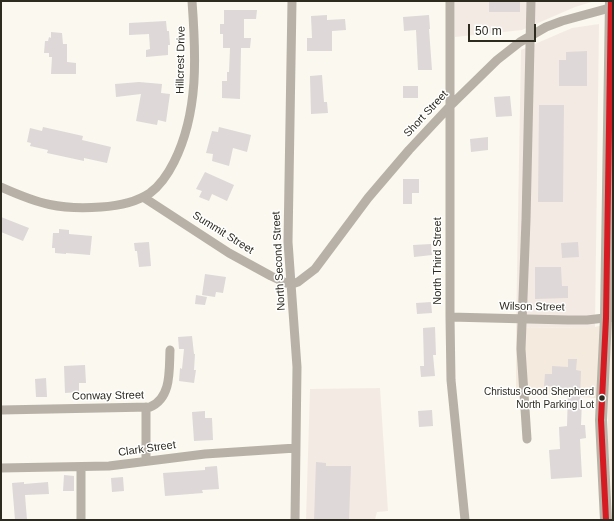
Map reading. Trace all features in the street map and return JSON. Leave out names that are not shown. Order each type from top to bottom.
[{"type":"main road","points":[[606,520],[601,390],[610,318],[612,5]]},
{"type":"street","name":"Hillcrest Drive","points":[[1,187],[54,207],[70,208],[112,206],[135,201],[144,197],[159,186],[170,170],[180,150],[188,123],[193,93],[195,59],[192,1]]},
{"type":"street","name":"North Second Street","points":[[292,1],[288,242],[297,367],[295,520]]},
{"type":"street","name":"North Third Street","points":[[450,1],[450,317],[452,392],[465,520]]},
{"type":"street","points":[[527,438],[521,349],[526,220],[531,1]]},
{"type":"street","name":"Short Street","points":[[292,284],[304,279],[315,270],[368,198],[409,150],[451,105],[497,60],[530,36],[562,21],[612,5]]},
{"type":"street","name":"Summit Street","points":[[144,197],[229,253],[280,281],[292,284]]},
{"type":"street","name":"Wilson Street","points":[[450,317],[568,320],[610,318]]},
{"type":"street","name":"Conway Street","points":[[1,410],[146,408],[156,404],[164,395],[168,381],[170,350]]},
{"type":"street","points":[[146,408],[146,460]]},
{"type":"street","name":"Clark Street","points":[[1,468],[116,466],[146,460],[205,454],[296,448]]},
{"type":"street","points":[[81,467],[81,520]]},
{"type":"shaded area","points":[[455,1],[595,1],[575,7],[522,30],[455,37]]},
{"type":"shaded area","points":[[599,24],[595,327],[516,328],[521,50],[572,28]]},
{"type":"shaded area","points":[[613,323],[613,519],[608,444],[608,399],[516,392],[516,328],[595,327]]},
{"type":"shaded area","points":[[380,388],[388,511],[377,512],[375,520],[306,520],[310,389]]},
{"type":"building","points":[[489,1],[520,1],[520,12],[489,12]]},
{"type":"building","points":[[224,10],[257,10],[256,19],[244,19],[244,38],[251,38],[250,48],[241,48],[240,99],[222,98],[222,81],[227,81],[227,72],[229,72],[230,48],[223,48],[223,34],[220,34],[220,24],[224,24]]},
{"type":"building","points":[[327,15],[327,20],[345,19],[346,30],[332,31],[332,51],[307,51],[307,38],[312,38],[311,16]]},
{"type":"building","points":[[429,15],[432,70],[418,70],[416,30],[404,31],[403,17]]},
{"type":"building","points":[[166,21],[167,31],[169,31],[170,45],[168,45],[168,55],[146,57],[146,50],[150,49],[149,34],[129,35],[129,23]]},
{"type":"building","points":[[51,32],[62,33],[63,44],[67,44],[67,62],[76,63],[76,74],[51,74],[52,57],[49,57],[49,53],[44,53],[45,41],[48,41],[49,37],[51,38]]},
{"type":"building","points":[[587,51],[587,86],[559,86],[559,60],[566,60],[566,52]]},
{"type":"building","points":[[322,75],[324,102],[327,102],[328,113],[311,114],[310,76]]},
{"type":"building","points":[[139,82],[162,84],[161,93],[170,94],[166,122],[158,120],[157,125],[136,121],[141,94],[116,97],[115,84]]},
{"type":"building","points":[[403,86],[418,86],[418,98],[403,98]]},
{"type":"building","points":[[510,96],[512,116],[496,117],[494,97]]},
{"type":"building","points":[[539,105],[564,105],[563,202],[538,202]]},
{"type":"building","points":[[43,127],[83,136],[82,140],[111,147],[107,163],[84,158],[84,161],[47,153],[48,150],[30,146],[31,143],[27,142],[30,128],[42,131]]},
{"type":"building","points":[[219,127],[251,135],[247,152],[233,148],[229,166],[212,161],[213,154],[206,153],[212,131],[218,132]]},
{"type":"building","points":[[488,137],[488,150],[471,152],[470,139]]},
{"type":"building","points":[[205,172],[234,185],[227,201],[212,194],[209,201],[199,197],[202,191],[196,189]]},
{"type":"building","points":[[403,179],[419,179],[419,193],[412,193],[412,204],[403,204]]},
{"type":"building","points":[[1,217],[29,228],[23,241],[1,232]]},
{"type":"building","points":[[59,229],[69,230],[69,234],[92,236],[90,255],[55,253],[55,248],[52,248],[53,233],[59,233]]},
{"type":"building","points":[[149,242],[151,266],[139,267],[137,251],[135,251],[134,243]]},
{"type":"building","points":[[578,242],[579,257],[562,258],[561,243]]},
{"type":"building","points":[[431,244],[432,255],[414,257],[413,245]]},
{"type":"building","points":[[535,267],[561,267],[562,286],[568,286],[568,298],[535,299]]},
{"type":"building","points":[[205,274],[226,277],[223,293],[216,292],[215,297],[202,295]]},
{"type":"building","points":[[196,295],[207,297],[205,305],[195,304]]},
{"type":"building","points":[[431,302],[432,313],[417,314],[416,303]]},
{"type":"building","points":[[435,327],[436,355],[433,355],[435,376],[421,377],[420,366],[424,366],[423,328]]},
{"type":"building","points":[[192,336],[195,354],[194,370],[196,370],[194,383],[179,381],[184,349],[179,349],[178,337]]},
{"type":"building","points":[[568,359],[577,359],[576,370],[581,371],[581,425],[585,425],[586,438],[580,439],[582,477],[551,479],[549,450],[560,449],[559,427],[567,426],[568,392],[551,391],[551,386],[544,386],[545,374],[552,374],[552,366],[568,367]]},
{"type":"building","points":[[85,365],[86,383],[79,383],[79,392],[65,393],[64,366]]},
{"type":"building","points":[[46,378],[47,397],[36,397],[35,379]]},
{"type":"building","points":[[432,410],[433,426],[419,427],[418,411]]},
{"type":"building","points":[[205,411],[205,418],[212,418],[213,440],[194,441],[192,412]]},
{"type":"building","points":[[316,462],[326,463],[326,466],[351,466],[349,520],[314,520]]},
{"type":"building","points":[[217,466],[219,489],[202,490],[203,493],[165,496],[163,473],[205,470],[205,467]]},
{"type":"building","points":[[64,475],[74,476],[74,491],[63,491]]},
{"type":"building","points":[[123,477],[124,491],[112,492],[111,478]]},
{"type":"building","points":[[24,482],[24,484],[48,482],[49,494],[25,495],[27,520],[15,520],[12,483]]},
{"type":"transit line","points":[[606,520],[601,420],[606,318],[611,1]]},
{"type":"place","name":"Christus Good Shepherd North Parking Lot","points":[[602,398]]}]
